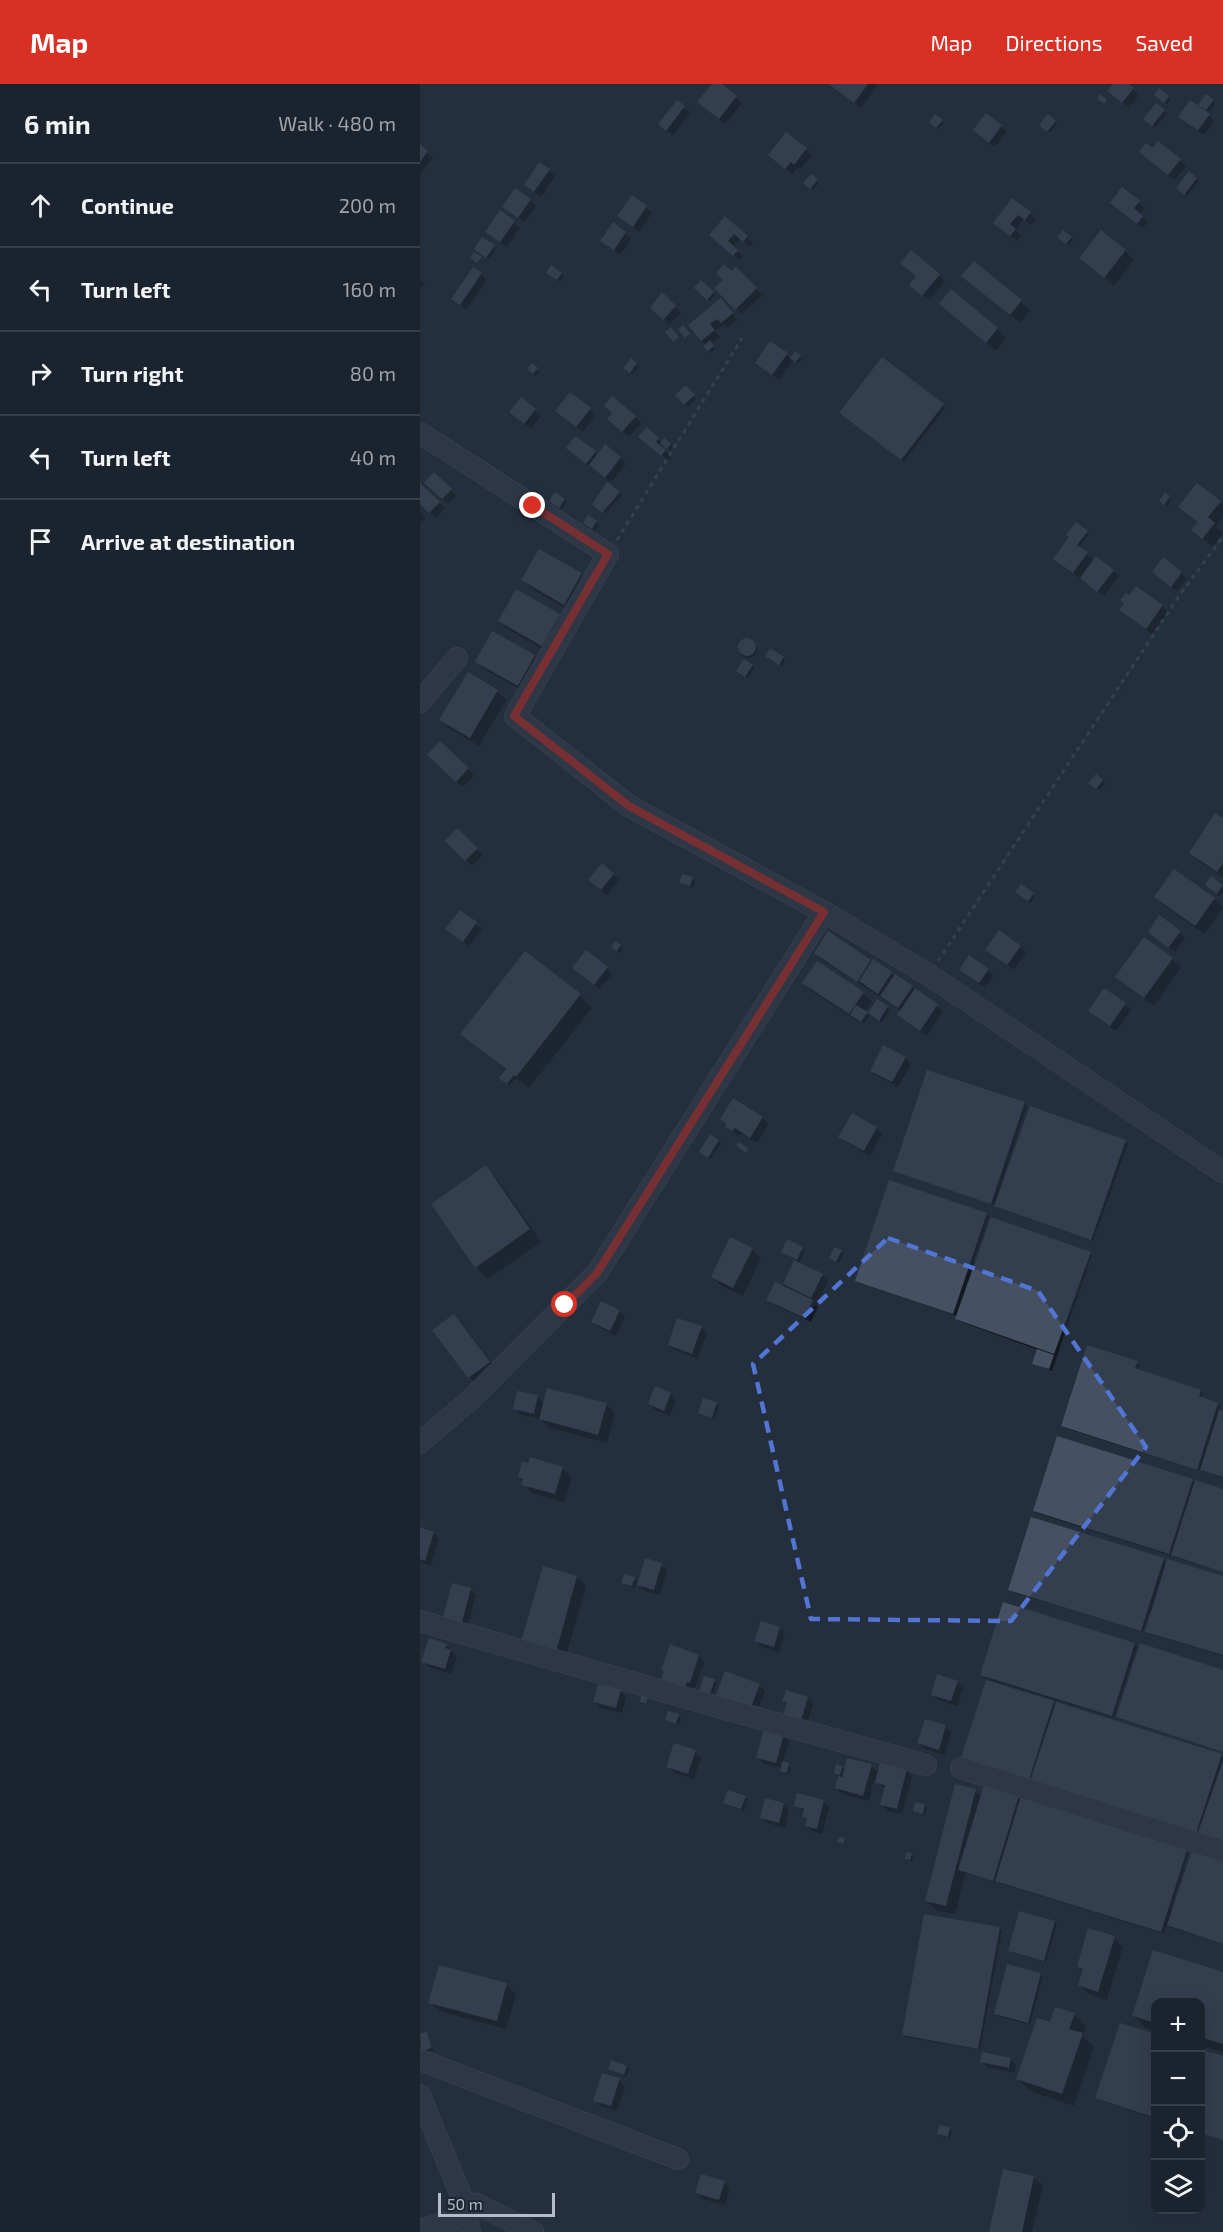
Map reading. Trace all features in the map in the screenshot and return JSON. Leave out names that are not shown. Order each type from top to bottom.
[{"type":"street","points":[[420,433],[608,554],[514,716],[629,806],[824,912],[929,975],[1223,1172]]},
{"type":"street","points":[[420,702],[457,658]]},
{"type":"street","points":[[420,1443],[470,1400],[597,1273],[824,912]]},
{"type":"street","points":[[420,1621],[926,1765]]},
{"type":"street","points":[[961,1768],[1223,1851]]},
{"type":"street","points":[[420,2060],[678,2159]]},
{"type":"street","points":[[420,2094],[466,2217]]},
{"type":"street","points":[[420,2230],[466,2217],[477,2204],[533,2232]]},
{"type":"path","points":[[608,554],[742,338]]},
{"type":"path","points":[[929,975],[1181,593],[1223,537]]},
{"type":"highlighted area","points":[[888,1238],[1038,1291],[1146,1447],[1011,1621],[811,1619],[753,1364]]},
{"type":"building","points":[[712,84],[722,84],[737,96],[719,119],[697,102]]},
{"type":"building","points":[[829,84],[868,84],[854,103]]},
{"type":"building","points":[[1113,84],[1129,84],[1134,88],[1122,103],[1107,91]]},
{"type":"building","points":[[1159,88],[1169,96],[1164,103],[1154,95]]},
{"type":"building","points":[[1100,94],[1107,100],[1104,104],[1097,99]]},
{"type":"building","points":[[1206,94],[1214,100],[1206,110],[1198,105]]},
{"type":"building","points":[[677,100],[685,106],[666,131],[658,124]]},
{"type":"building","points":[[1190,100],[1210,114],[1198,130],[1178,117]]},
{"type":"building","points":[[1156,103],[1165,110],[1152,126],[1143,119]]},
{"type":"building","points":[[986,113],[1002,125],[989,143],[973,130]]},
{"type":"building","points":[[935,114],[943,120],[936,128],[929,122]]},
{"type":"building","points":[[1048,114],[1056,121],[1047,132],[1039,125]]},
{"type":"building","points":[[786,132],[807,148],[794,165],[791,162],[785,169],[768,155]]},
{"type":"building","points":[[1158,141],[1181,159],[1168,175],[1139,152],[1146,143],[1153,148]]},
{"type":"building","points":[[420,144],[428,151],[420,162]]},
{"type":"building","points":[[539,162],[550,169],[534,192],[524,185]]},
{"type":"building","points":[[1189,171],[1197,178],[1184,195],[1176,188]]},
{"type":"building","points":[[811,174],[818,179],[810,189],[803,183]]},
{"type":"building","points":[[1122,187],[1140,201],[1134,208],[1143,216],[1137,224],[1110,203]]},
{"type":"building","points":[[515,188],[531,199],[518,218],[502,207]]},
{"type":"building","points":[[632,195],[647,206],[633,227],[617,216]]},
{"type":"building","points":[[1012,198],[1031,212],[1025,220],[1018,215],[1010,224],[1016,229],[1010,236],[993,223]]},
{"type":"building","points":[[500,210],[515,221],[500,242],[485,232]]},
{"type":"building","points":[[725,216],[748,236],[743,242],[734,234],[728,241],[738,250],[733,256],[709,235]]},
{"type":"building","points":[[613,222],[626,232],[614,250],[600,241]]},
{"type":"building","points":[[1063,230],[1072,237],[1066,244],[1057,237]]},
{"type":"building","points":[[1101,230],[1126,250],[1104,278],[1079,258]]},
{"type":"building","points":[[482,237],[495,245],[486,258],[474,249]]},
{"type":"building","points":[[911,250],[940,274],[922,296],[909,285],[916,276],[900,263]]},
{"type":"building","points":[[474,252],[482,257],[477,263],[470,258]]},
{"type":"building","points":[[974,261],[1022,300],[1010,315],[961,276]]},
{"type":"building","points":[[724,264],[731,271],[736,267],[757,288],[735,310],[714,288],[723,280],[716,273]]},
{"type":"building","points":[[551,265],[562,273],[557,280],[546,273]]},
{"type":"building","points":[[473,267],[482,273],[460,305],[451,299]]},
{"type":"building","points":[[701,280],[714,292],[707,300],[694,288]]},
{"type":"building","points":[[951,289],[998,328],[986,343],[939,304]]},
{"type":"building","points":[[662,292],[676,306],[663,320],[650,308]]},
{"type":"building","points":[[721,298],[733,313],[721,323],[717,319],[710,324],[715,330],[701,341],[688,325]]},
{"type":"building","points":[[683,325],[690,333],[685,338],[678,329]]},
{"type":"building","points":[[671,327],[679,337],[673,342],[665,332]]},
{"type":"building","points":[[710,340],[714,346],[708,351],[703,346]]},
{"type":"building","points":[[770,341],[788,353],[772,375],[755,363]]},
{"type":"building","points":[[795,351],[801,356],[795,362],[790,358]]},
{"type":"building","points":[[882,357],[944,404],[901,460],[839,413]]},
{"type":"building","points":[[631,358],[637,363],[630,373],[623,368]]},
{"type":"building","points":[[532,363],[538,368],[533,374],[527,369]]},
{"type":"building","points":[[686,385],[695,395],[684,405],[675,395]]},
{"type":"building","points":[[570,392],[591,408],[576,427],[555,411]]},
{"type":"building","points":[[612,396],[636,416],[622,432],[607,419],[612,413],[604,406]]},
{"type":"building","points":[[521,397],[536,409],[524,424],[509,412]]},
{"type":"building","points":[[647,427],[659,438],[656,442],[666,450],[661,456],[638,437]]},
{"type":"building","points":[[575,436],[596,451],[586,464],[566,448]]},
{"type":"building","points":[[664,438],[671,444],[667,449],[660,443]]},
{"type":"building","points":[[605,444],[621,457],[605,478],[589,465]]},
{"type":"building","points":[[434,472],[452,489],[442,499],[424,483]]},
{"type":"building","points":[[607,482],[620,492],[602,513],[592,504]]},
{"type":"building","points":[[420,483],[440,502],[429,513],[420,504]]},
{"type":"building","points":[[1197,483],[1221,501],[1208,517],[1215,523],[1202,539],[1191,530],[1198,522],[1178,507]]},
{"type":"building","points":[[555,492],[565,499],[559,508],[549,501]]},
{"type":"building","points":[[1165,492],[1170,496],[1164,505],[1159,501]]},
{"type":"building","points":[[588,515],[597,521],[592,529],[583,523]]},
{"type":"building","points":[[1076,522],[1088,531],[1077,545],[1088,552],[1073,573],[1053,559],[1069,537],[1066,535]]},
{"type":"building","points":[[539,549],[582,573],[564,605],[521,580]]},
{"type":"building","points":[[1096,556],[1114,570],[1097,592],[1080,578]]},
{"type":"building","points":[[1163,557],[1182,572],[1171,587],[1152,572]]},
{"type":"building","points":[[1136,586],[1163,605],[1146,629],[1119,610],[1124,603],[1120,600],[1126,593],[1129,595]]},
{"type":"building","points":[[516,589],[560,614],[542,646],[498,621]]},
{"type":"building","points":[[492,631],[535,655],[518,686],[475,662]]},
{"type":"building","points":[[743,638],[751,638],[756,643],[754,654],[743,656],[738,651],[738,643]]},
{"type":"building","points":[[770,648],[784,657],[779,665],[765,656]]},
{"type":"building","points":[[744,659],[753,665],[745,677],[736,671]]},
{"type":"building","points":[[468,672],[498,690],[470,738],[439,720]]},
{"type":"building","points":[[440,741],[469,768],[456,782],[427,755]]},
{"type":"building","points":[[1096,774],[1103,780],[1096,789],[1088,783]]},
{"type":"building","points":[[1215,813],[1223,818],[1223,863],[1217,872],[1189,853]]},
{"type":"building","points":[[457,828],[478,848],[465,861],[445,841]]},
{"type":"building","points":[[602,863],[614,874],[601,890],[588,880]]},
{"type":"building","points":[[1174,869],[1215,898],[1195,926],[1154,897]]},
{"type":"building","points":[[682,874],[693,877],[690,886],[679,883]]},
{"type":"building","points":[[1211,876],[1223,885],[1217,894],[1205,885]]},
{"type":"building","points":[[1021,884],[1034,893],[1028,901],[1015,892]]},
{"type":"building","points":[[460,910],[477,922],[463,942],[445,929]]},
{"type":"building","points":[[1159,915],[1181,931],[1168,948],[1148,932]]},
{"type":"building","points":[[999,930],[1021,946],[1007,965],[985,950]]},
{"type":"building","points":[[828,931],[871,960],[857,982],[814,953]]},
{"type":"building","points":[[1144,937],[1173,958],[1144,998],[1115,977]]},
{"type":"building","points":[[615,941],[621,945],[617,951],[611,948]]},
{"type":"building","points":[[586,950],[608,967],[594,985],[572,968]]},
{"type":"building","points":[[525,951],[581,994],[516,1077],[514,1075],[507,1084],[499,1078],[506,1069],[460,1034]]},
{"type":"building","points":[[969,955],[989,969],[979,983],[959,970]]},
{"type":"building","points":[[873,959],[892,972],[878,994],[859,981]]},
{"type":"building","points":[[817,961],[864,992],[849,1014],[802,983]]},
{"type":"building","points":[[895,974],[913,986],[898,1008],[880,996]]},
{"type":"building","points":[[915,988],[938,1004],[920,1031],[897,1015]]},
{"type":"building","points":[[1104,988],[1126,1003],[1110,1026],[1088,1011]]},
{"type":"building","points":[[877,999],[888,1006],[879,1021],[868,1013]]},
{"type":"building","points":[[856,1005],[868,1012],[861,1022],[850,1015]]},
{"type":"building","points":[[883,1045],[906,1057],[892,1082],[870,1071]]},
{"type":"building","points":[[927,1070],[1025,1102],[991,1204],[893,1171]]},
{"type":"building","points":[[733,1098],[763,1117],[750,1138],[735,1128],[733,1131],[725,1127],[727,1124],[720,1119]]},
{"type":"building","points":[[1030,1106],[1126,1140],[1091,1240],[994,1206]]},
{"type":"building","points":[[852,1113],[877,1127],[864,1151],[838,1137]]},
{"type":"building","points":[[710,1134],[719,1140],[708,1158],[699,1152]]},
{"type":"building","points":[[738,1142],[748,1148],[746,1153],[736,1146]]},
{"type":"building","points":[[486,1165],[530,1229],[475,1268],[431,1204]]},
{"type":"building","points":[[889,1180],[987,1213],[953,1314],[855,1281]]},
{"type":"building","points":[[991,1217],[1091,1252],[1054,1354],[955,1319]]},
{"type":"building","points":[[730,1237],[753,1248],[733,1288],[711,1277]]},
{"type":"building","points":[[787,1239],[803,1247],[797,1260],[781,1252]]},
{"type":"building","points":[[834,1247],[842,1250],[836,1262],[829,1258]]},
{"type":"building","points":[[794,1260],[823,1274],[811,1298],[783,1284]]},
{"type":"building","points":[[775,1282],[813,1300],[805,1318],[766,1300]]},
{"type":"building","points":[[601,1301],[620,1310],[610,1331],[591,1322]]},
{"type":"building","points":[[454,1314],[490,1362],[468,1378],[432,1330]]},
{"type":"building","points":[[677,1318],[702,1326],[692,1354],[668,1345]]},
{"type":"building","points":[[1087,1345],[1138,1361],[1135,1368],[1201,1390],[1199,1396],[1218,1403],[1197,1470],[1061,1426]]},
{"type":"building","points":[[1037,1349],[1054,1355],[1049,1369],[1032,1364]]},
{"type":"building","points":[[655,1386],[671,1393],[664,1411],[648,1404]]},
{"type":"building","points":[[547,1388],[607,1403],[598,1435],[539,1419]]},
{"type":"building","points":[[517,1391],[538,1395],[534,1414],[513,1409]]},
{"type":"building","points":[[703,1398],[717,1402],[712,1418],[698,1413]]},
{"type":"building","points":[[1219,1410],[1223,1411],[1223,1477],[1200,1470]]},
{"type":"building","points":[[1057,1436],[1193,1479],[1169,1554],[1033,1511]]},
{"type":"building","points":[[530,1457],[563,1467],[555,1494],[521,1485],[523,1479],[518,1477],[522,1461],[528,1463]]},
{"type":"building","points":[[1195,1480],[1223,1489],[1223,1572],[1171,1555]]},
{"type":"building","points":[[1031,1517],[1164,1558],[1141,1631],[1008,1590]]},
{"type":"building","points":[[420,1527],[434,1532],[425,1561],[420,1559]]},
{"type":"building","points":[[645,1558],[662,1563],[654,1590],[637,1585]]},
{"type":"building","points":[[1167,1559],[1223,1576],[1223,1655],[1145,1632]]},
{"type":"building","points":[[543,1566],[577,1576],[556,1652],[521,1642]]},
{"type":"building","points":[[624,1574],[635,1577],[632,1586],[621,1583]]},
{"type":"building","points":[[452,1583],[471,1588],[461,1626],[442,1621]]},
{"type":"building","points":[[1003,1602],[1135,1643],[1112,1716],[980,1675]]},
{"type":"building","points":[[761,1621],[780,1627],[774,1647],[754,1641]]},
{"type":"building","points":[[429,1638],[447,1644],[445,1648],[451,1650],[445,1669],[421,1662]]},
{"type":"building","points":[[1140,1643],[1223,1670],[1223,1752],[1116,1717]]},
{"type":"building","points":[[670,1644],[699,1655],[690,1683],[687,1682],[685,1687],[661,1679],[664,1671],[661,1670]]},
{"type":"building","points":[[725,1671],[760,1684],[751,1707],[716,1695]]},
{"type":"building","points":[[937,1674],[958,1681],[951,1701],[931,1695]]},
{"type":"building","points":[[704,1676],[715,1679],[709,1698],[698,1694]]},
{"type":"building","points":[[986,1680],[1054,1701],[1028,1783],[960,1761]]},
{"type":"building","points":[[598,1684],[621,1690],[616,1708],[593,1702]]},
{"type":"building","points":[[786,1690],[808,1697],[800,1724],[782,1718],[787,1702],[782,1701]]},
{"type":"building","points":[[641,1696],[648,1697],[646,1703],[640,1702]]},
{"type":"building","points":[[1056,1702],[1222,1754],[1195,1836],[1029,1784]]},
{"type":"building","points":[[668,1711],[679,1714],[676,1724],[665,1720]]},
{"type":"building","points":[[925,1719],[946,1725],[939,1750],[917,1743]]},
{"type":"building","points":[[764,1729],[784,1734],[776,1763],[756,1758]]},
{"type":"building","points":[[674,1743],[696,1750],[688,1774],[666,1767]]},
{"type":"building","points":[[847,1758],[872,1764],[863,1796],[835,1788],[838,1776],[842,1777]]},
{"type":"building","points":[[782,1761],[789,1763],[787,1773],[780,1771]]},
{"type":"building","points":[[1223,1761],[1223,1844],[1197,1835]]},
{"type":"building","points":[[880,1762],[907,1769],[897,1809],[880,1805],[885,1785],[875,1783]]},
{"type":"building","points":[[836,1764],[843,1766],[840,1775],[834,1773]]},
{"type":"building","points":[[985,1782],[1020,1792],[993,1881],[958,1870]]},
{"type":"building","points":[[955,1784],[976,1789],[946,1906],[925,1901]]},
{"type":"building","points":[[728,1790],[746,1796],[741,1809],[723,1803]]},
{"type":"building","points":[[797,1793],[824,1800],[817,1829],[805,1826],[807,1818],[802,1817],[804,1809],[794,1806]]},
{"type":"building","points":[[1022,1793],[1189,1844],[1161,1932],[995,1881]]},
{"type":"building","points":[[765,1798],[784,1803],[779,1823],[760,1818]]},
{"type":"building","points":[[915,1802],[925,1804],[923,1814],[913,1811]]},
{"type":"building","points":[[839,1837],[845,1838],[843,1844],[837,1842]]},
{"type":"building","points":[[1193,1848],[1223,1857],[1223,1944],[1167,1925]]},
{"type":"building","points":[[906,1852],[912,1853],[910,1860],[905,1859]]},
{"type":"building","points":[[1019,1911],[1055,1921],[1044,1961],[1008,1951]]},
{"type":"building","points":[[924,1914],[1000,1927],[978,2049],[902,2035]]},
{"type":"building","points":[[1088,1928],[1115,1936],[1098,1992],[1078,1985],[1083,1969],[1077,1967]]},
{"type":"building","points":[[1153,1950],[1223,1972],[1223,2044],[1205,2039],[1205,1998],[1151,1998],[1151,2022],[1132,2016]]},
{"type":"building","points":[[1007,1964],[1041,1973],[1028,2023],[994,2014]]},
{"type":"building","points":[[439,1965],[507,1983],[497,2021],[428,2003]]},
{"type":"building","points":[[1055,2007],[1075,2013],[1069,2029],[1083,2033],[1062,2094],[1016,2079],[1037,2018],[1050,2022]]},
{"type":"building","points":[[1120,2023],[1151,2032],[1151,2116],[1095,2098]]},
{"type":"building","points":[[427,2032],[432,2048],[421,2051],[420,2034]]},
{"type":"building","points":[[1205,2051],[1223,2056],[1223,2140],[1205,2135]]},
{"type":"building","points":[[982,2052],[1011,2058],[1009,2068],[980,2062]]},
{"type":"building","points":[[611,2060],[627,2066],[624,2075],[608,2069]]},
{"type":"building","points":[[602,2073],[620,2078],[611,2106],[593,2101]]},
{"type":"building","points":[[939,2125],[950,2127],[948,2137],[937,2134]]},
{"type":"building","points":[[1003,2169],[1034,2176],[1022,2232],[989,2232]]},
{"type":"building","points":[[701,2174],[725,2181],[719,2200],[695,2193]]},
{"type":"route","points":[[533,506],[608,554],[514,716],[629,806],[824,912],[597,1273],[565,1305]]}]
